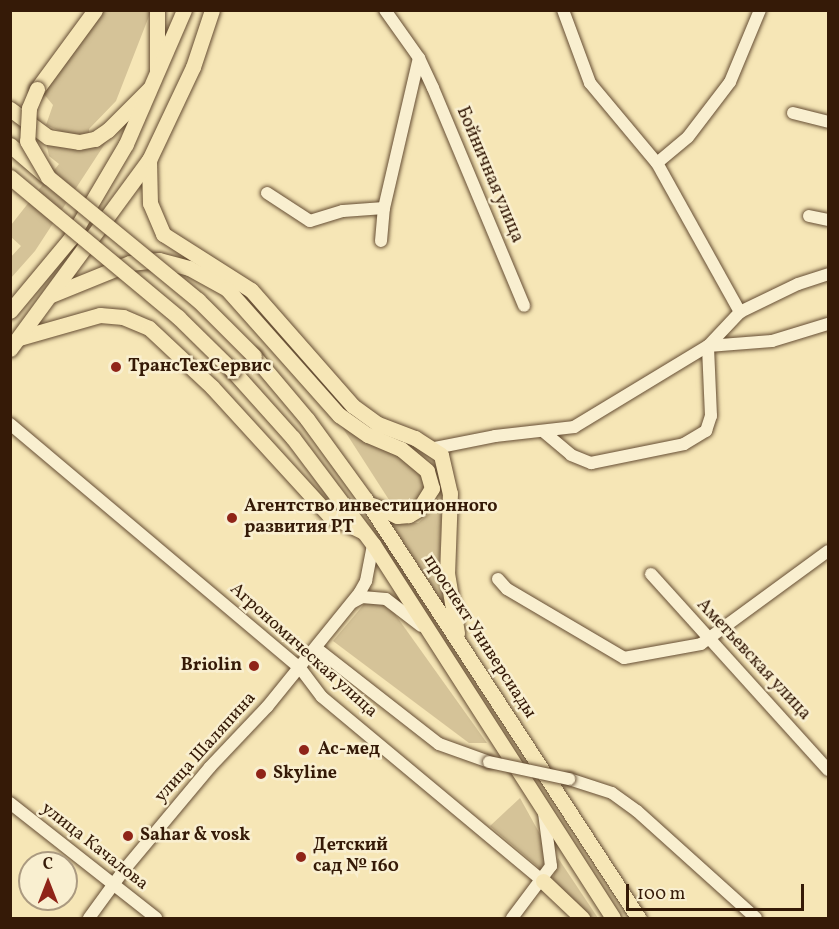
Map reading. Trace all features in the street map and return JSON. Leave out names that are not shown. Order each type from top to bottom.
[{"type":"main road","points":[[48,177],[27,141],[29,108],[37,89],[95,10]]},
{"type":"main road","points":[[10,110],[48,137],[79,142],[95,139],[108,130],[155,83],[157,10]]},
{"type":"main road","points":[[10,311],[70,238],[126,144],[155,83],[184,10]]},
{"type":"main road","points":[[15,343],[149,160],[193,67],[212,10]]},
{"type":"main road","name":"проспект Универсиады","points":[[10,145],[198,300],[254,356],[308,419],[366,500],[639,918]]},
{"type":"main road","points":[[149,160],[150,203],[163,234],[251,290],[353,406],[378,424],[435,448],[446,464],[450,493],[447,573],[459,642]]},
{"type":"main road","points":[[10,177],[178,317],[233,371],[293,438],[369,538],[613,918]]},
{"type":"main road","points":[[51,295],[130,263],[159,261],[189,268],[227,289],[339,415],[368,435],[401,449],[427,471],[432,488],[428,498],[409,515],[387,514],[366,500]]},
{"type":"main road","points":[[15,343],[100,315],[123,317],[149,328],[212,387],[329,515],[369,538]]},
{"type":"main road","points":[[543,881],[582,918]]},
{"type":"street","name":"Бойничная улица","points":[[385,10],[419,58],[524,306]]},
{"type":"street","points":[[563,10],[590,83],[657,164],[740,312]]},
{"type":"street","points":[[657,164],[688,137],[730,82],[760,10]]},
{"type":"street","points":[[381,241],[384,208],[419,58]]},
{"type":"street","points":[[793,113],[828,122]]},
{"type":"street","points":[[267,193],[310,221],[343,211],[384,208]]},
{"type":"street","points":[[809,216],[828,220]]},
{"type":"street","points":[[435,448],[495,436],[574,427],[708,346],[740,312],[798,284],[828,274]]},
{"type":"street","points":[[708,346],[772,341],[828,324]]},
{"type":"street","points":[[544,432],[570,455],[591,463],[684,444],[705,431],[711,416],[708,346]]},
{"type":"street","name":"Агрономическая улица","points":[[10,424],[300,668],[322,697],[543,881]]},
{"type":"street","name":"улица Шаляпина","points":[[89,918],[192,788],[300,668],[352,602],[366,581],[369,538]]},
{"type":"street","points":[[498,579],[507,589],[617,657],[701,644],[828,551]]},
{"type":"street","name":"Аметьевская улица","points":[[651,574],[708,639],[778,711],[828,771]]},
{"type":"street","points":[[352,602],[362,597],[386,599],[428,632]]},
{"type":"street","points":[[316,648],[439,744],[489,762],[569,779],[612,793],[756,918]]},
{"type":"street","name":"улица Качалова","points":[[10,803],[156,918]]},
{"type":"street","points":[[512,918],[543,881],[551,866],[544,813]]},
{"type":"shaded area","points":[[101,11],[151,11],[116,101],[89,129],[89,135],[76,138],[46,125],[53,105],[43,93]]},
{"type":"shaded area","points":[[110,136],[35,251],[11,278],[10,258],[21,246],[11,237],[11,225],[59,164],[49,156],[45,138]]},
{"type":"shaded area","points":[[337,419],[413,462],[423,473],[424,497],[408,510],[399,510],[391,503]]},
{"type":"shaded area","points":[[443,481],[439,572],[445,610],[389,520],[418,523],[430,513]]},
{"type":"shaded area","points":[[365,603],[387,603],[487,743],[469,743],[333,641]]},
{"type":"shaded area","points":[[520,798],[546,845],[543,871],[490,826]]},
{"type":"shaded area","points":[[558,858],[598,918],[592,918],[552,882]]},
{"type":"place","name":"ТрансТехСервис","points":[[116,367]]},
{"type":"place","name":"Агентство инвестиционного развития РТ","points":[[232,518]]},
{"type":"place","name":"Briolin","points":[[254,666]]},
{"type":"place","name":"Ас-мед","points":[[304,750]]},
{"type":"place","name":"Skyline","points":[[261,774]]},
{"type":"place","name":"Sahar & vosk","points":[[128,836]]},
{"type":"place","name":"Детский сад № 160","points":[[301,857]]}]
